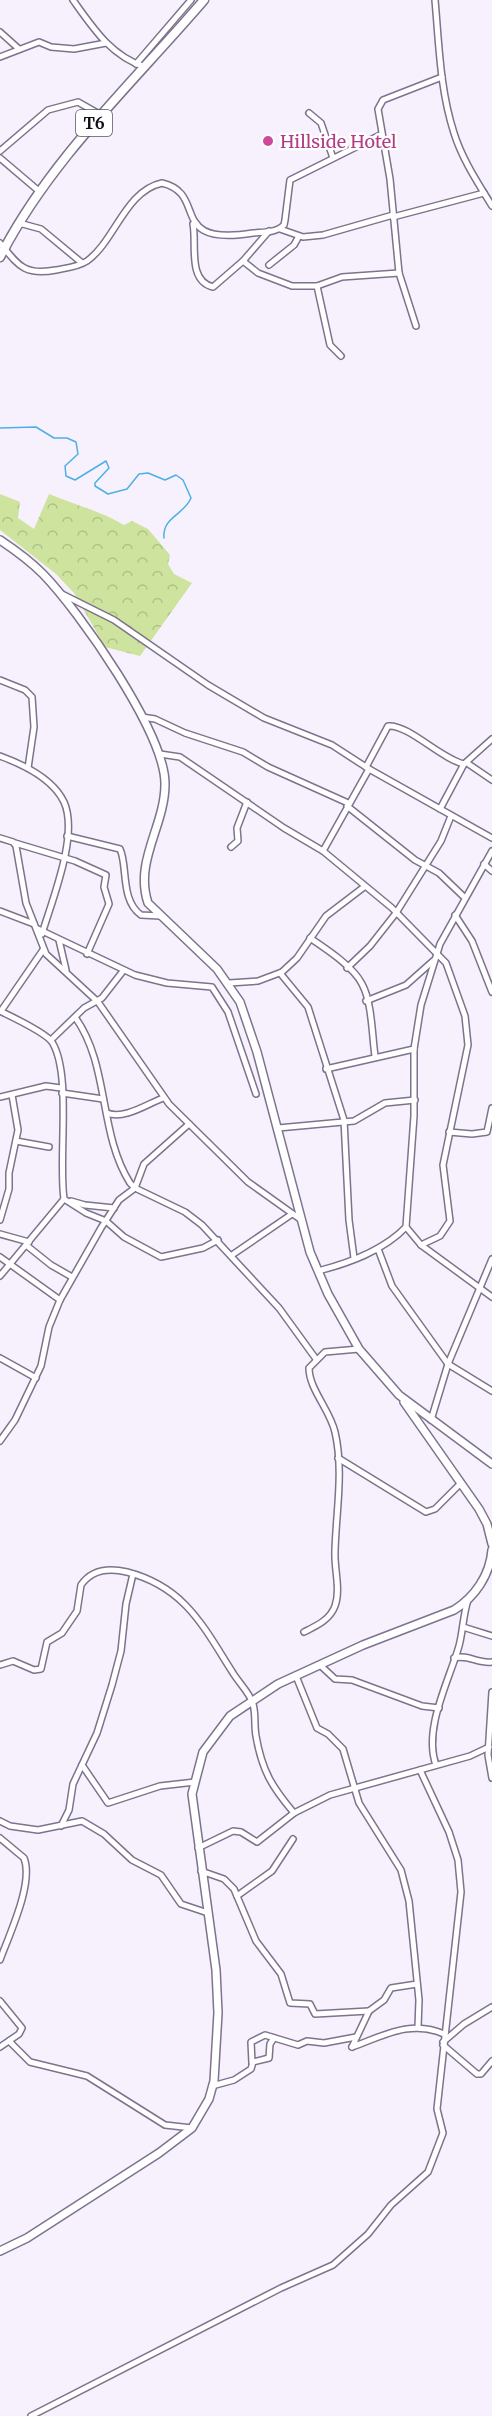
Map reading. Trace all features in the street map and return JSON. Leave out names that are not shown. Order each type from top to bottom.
[{"type":"highway","name":"T6","points":[[1,249],[40,192],[101,115],[146,68],[204,0]]},
{"type":"main road","points":[[0,540],[31,562],[61,593],[87,628],[142,717],[160,753],[165,773],[163,805],[146,861],[144,879],[148,903],[230,983],[250,1027],[300,1219],[318,1270],[359,1349],[399,1395],[490,1526],[492,1544]]},
{"type":"main road","points":[[399,1395],[492,1464]]},
{"type":"main road","points":[[0,2251],[78,2206],[159,2153],[192,2128],[205,2110],[212,2085],[218,2013],[216,1970],[192,1794],[204,1752],[230,1716],[252,1700],[320,1665],[454,1610],[468,1600],[484,1577],[492,1550]]},
{"type":"street","points":[[73,0],[106,43],[136,64],[146,68]]},
{"type":"street","points":[[136,64],[190,0]]},
{"type":"street","points":[[435,0],[442,77],[454,134],[492,206]]},
{"type":"street","points":[[0,32],[19,49]]},
{"type":"street","points":[[0,57],[42,42],[51,47],[74,49],[106,43]]},
{"type":"street","points":[[416,326],[399,273],[390,178],[380,135],[379,103],[442,77]]},
{"type":"street","points":[[0,151],[48,110],[78,102],[101,115]]},
{"type":"street","points":[[309,113],[321,123],[333,158]]},
{"type":"street","points":[[280,229],[285,220],[290,180],[380,135]]},
{"type":"street","points":[[0,158],[40,192]]},
{"type":"street","points":[[1,249],[21,267],[33,272],[59,270],[82,263],[101,247],[119,220],[152,186],[166,184],[180,192],[187,203],[192,219],[196,249],[195,268],[203,283],[213,287],[217,285],[270,231]]},
{"type":"street","points":[[192,219],[206,233],[218,236],[280,229],[299,236],[323,235],[484,193]]},
{"type":"street","points":[[19,223],[41,229],[82,263]]},
{"type":"street","points":[[269,265],[297,243],[299,236]]},
{"type":"street","points":[[243,261],[258,273],[283,284],[317,286],[342,277],[399,273]]},
{"type":"street","points":[[317,286],[330,345],[341,356]]},
{"type":"street","points":[[61,593],[114,620],[208,685],[264,718],[317,737],[492,838]]},
{"type":"street","points":[[0,680],[25,690],[32,697],[34,727],[28,768]]},
{"type":"street","points":[[142,717],[155,719],[185,734],[238,750],[348,805],[424,866],[439,873],[464,897]]},
{"type":"street","points":[[323,851],[368,768],[384,730],[391,726],[444,756],[466,763],[492,780]]},
{"type":"street","points":[[440,809],[466,763],[492,740]]},
{"type":"street","points":[[486,745],[492,750]]},
{"type":"street","points":[[160,753],[180,757],[323,851],[437,951],[448,968],[468,1030],[468,1045],[443,1170],[450,1221],[440,1236],[421,1245]]},
{"type":"street","points":[[0,756],[28,768],[54,789],[63,800],[68,818],[64,857],[41,935],[43,950],[98,1002],[164,1098],[248,1182],[300,1219]]},
{"type":"street","points":[[231,847],[238,840],[237,828],[247,802]]},
{"type":"street","points":[[347,968],[370,946],[396,913],[441,841],[451,816]]},
{"type":"street","points":[[67,836],[120,849],[123,876],[133,905],[141,915],[159,916]]},
{"type":"street","points":[[0,838],[64,857],[106,876],[104,887],[108,906],[87,954]]},
{"type":"street","points":[[15,843],[26,903],[41,935],[59,940],[123,971],[148,979],[202,985],[214,989],[228,1012],[255,1094]]},
{"type":"street","points":[[492,851],[464,897],[437,951],[418,1015],[414,1049],[414,1100],[406,1227],[421,1245],[492,1297]]},
{"type":"street","points":[[484,864],[492,871]]},
{"type":"street","points":[[230,983],[258,981],[280,973],[297,958],[330,912],[364,887]]},
{"type":"street","points":[[0,911],[35,926]]},
{"type":"street","points":[[455,915],[472,941],[492,992]]},
{"type":"street","points":[[310,938],[361,982],[375,1056]]},
{"type":"street","points":[[59,940],[66,971]]},
{"type":"street","points":[[0,1276],[65,1199],[61,1090],[57,1058],[51,1040],[0,1011],[43,950]]},
{"type":"street","points":[[366,1000],[406,986],[433,960]]},
{"type":"street","points":[[51,1040],[84,1008],[98,1002],[123,971]]},
{"type":"street","points":[[280,973],[308,1007],[344,1122],[349,1220],[354,1258]]},
{"type":"street","points":[[75,1017],[93,1053],[119,1161],[135,1188],[194,1218],[218,1240],[281,1310],[316,1359]]},
{"type":"street","points":[[326,1069],[375,1056],[398,1054],[414,1049]]},
{"type":"street","points":[[2,1098],[46,1086],[103,1100]]},
{"type":"street","points":[[0,1220],[9,1190],[9,1173],[18,1130],[12,1095]]},
{"type":"street","points":[[107,1113],[114,1115],[126,1113],[164,1098]]},
{"type":"street","points":[[278,1128],[360,1119],[385,1103],[414,1100]]},
{"type":"street","points":[[449,1132],[472,1134],[487,1132],[492,1108]]},
{"type":"street","points":[[0,1441],[15,1420],[36,1378],[44,1358],[49,1327],[72,1277],[114,1208],[123,1196],[135,1188],[144,1164],[189,1124]]},
{"type":"street","points":[[16,1141],[49,1147]]},
{"type":"street","points":[[65,1199],[85,1206],[114,1208]]},
{"type":"street","points":[[65,1199],[106,1221],[124,1238],[163,1257],[203,1248],[218,1240]]},
{"type":"street","points":[[231,1256],[292,1214]]},
{"type":"street","points":[[318,1270],[341,1265],[378,1249],[406,1227]]},
{"type":"street","points":[[0,1234],[27,1244],[51,1265],[72,1277]]},
{"type":"street","points":[[378,1249],[393,1286],[448,1364],[492,1391]]},
{"type":"street","points":[[0,1257],[60,1300]]},
{"type":"street","points":[[431,1420],[448,1364],[492,1259]]},
{"type":"street","points":[[304,1632],[327,1618],[336,1600],[338,1458],[333,1428],[309,1371],[316,1359],[325,1352],[359,1349]]},
{"type":"street","points":[[0,1358],[36,1378]]},
{"type":"street","points":[[338,1458],[426,1512],[435,1509],[461,1483]]},
{"type":"street","points":[[0,1665],[18,1661],[38,1671],[42,1666],[47,1642],[62,1633],[77,1611],[83,1581],[104,1570],[133,1574],[167,1587],[181,1600],[212,1639],[252,1700],[255,1733],[264,1765],[275,1791],[294,1813]]},
{"type":"street","points":[[61,1826],[69,1810],[73,1784],[97,1733],[121,1651],[126,1604],[133,1574]]},
{"type":"street","points":[[435,1765],[432,1736],[464,1627],[468,1600]]},
{"type":"street","points":[[464,1627],[492,1636]]},
{"type":"street","points":[[454,1658],[465,1656],[482,1662],[492,1662]]},
{"type":"street","points":[[320,1665],[335,1679],[352,1680],[422,1706],[439,1708]]},
{"type":"street","points":[[296,1676],[314,1723],[343,1749],[362,1808],[401,1870],[409,1901],[417,1984],[418,2027]]},
{"type":"street","points":[[492,1692],[489,1747],[492,1778]]},
{"type":"street","points":[[198,1848],[233,1831],[241,1832],[257,1842],[294,1813],[330,1795],[470,1756],[489,1747]]},
{"type":"street","points":[[82,1765],[108,1803],[160,1786],[195,1782]]},
{"type":"street","points":[[31,2416],[281,2288],[320,2272],[348,2253],[391,2205],[421,2181],[431,2166],[443,2133],[437,2109],[444,2034],[459,1924],[460,1872],[449,1832],[420,1770]]},
{"type":"street","points":[[0,1821],[25,1829],[46,1829],[78,1821],[96,1828],[128,1858],[165,1878],[181,1904],[208,1913]]},
{"type":"street","points":[[0,1838],[24,1858],[26,1871],[15,1922],[0,1960]]},
{"type":"street","points":[[237,1896],[272,1871],[293,1839]]},
{"type":"street","points":[[201,1871],[224,1879],[237,1896],[256,1941],[281,1974],[290,2003],[310,2004],[315,2014],[369,2011]]},
{"type":"street","points":[[417,1984],[393,1986],[384,2000],[369,2011],[352,2047],[402,2029],[418,2027],[444,2034]]},
{"type":"street","points":[[0,2001],[22,2028],[19,2034],[0,2047]]},
{"type":"street","points":[[443,2043],[464,2024],[492,2007]]},
{"type":"street","points":[[212,2085],[234,2080],[251,2069],[251,2042],[265,2035],[298,2045],[307,2041],[324,2043],[356,2037]]},
{"type":"street","points":[[252,2063],[270,2057],[270,2044],[274,2038]]},
{"type":"street","points":[[9,2041],[30,2062],[87,2076],[165,2125],[192,2128]]},
{"type":"street","points":[[443,2043],[477,2074],[481,2074],[492,2061]]},
{"type":"green space","points":[[0,494],[20,502],[18,518],[34,529],[49,494],[124,525],[132,521],[148,529],[170,555],[168,564],[174,574],[192,583],[140,656],[105,647],[74,593],[56,574],[0,530]]},
{"type":"waterway","points":[[0,428],[36,427],[54,438],[67,438],[76,442],[78,454],[65,466],[66,476],[75,480],[106,461],[109,468],[95,483],[95,486],[108,494],[127,489],[139,474],[148,473],[165,480],[176,475],[183,480],[191,498],[188,504],[166,525],[164,538]]},
{"type":"place","name":"Hillside Hotel","points":[[268,141]]}]
